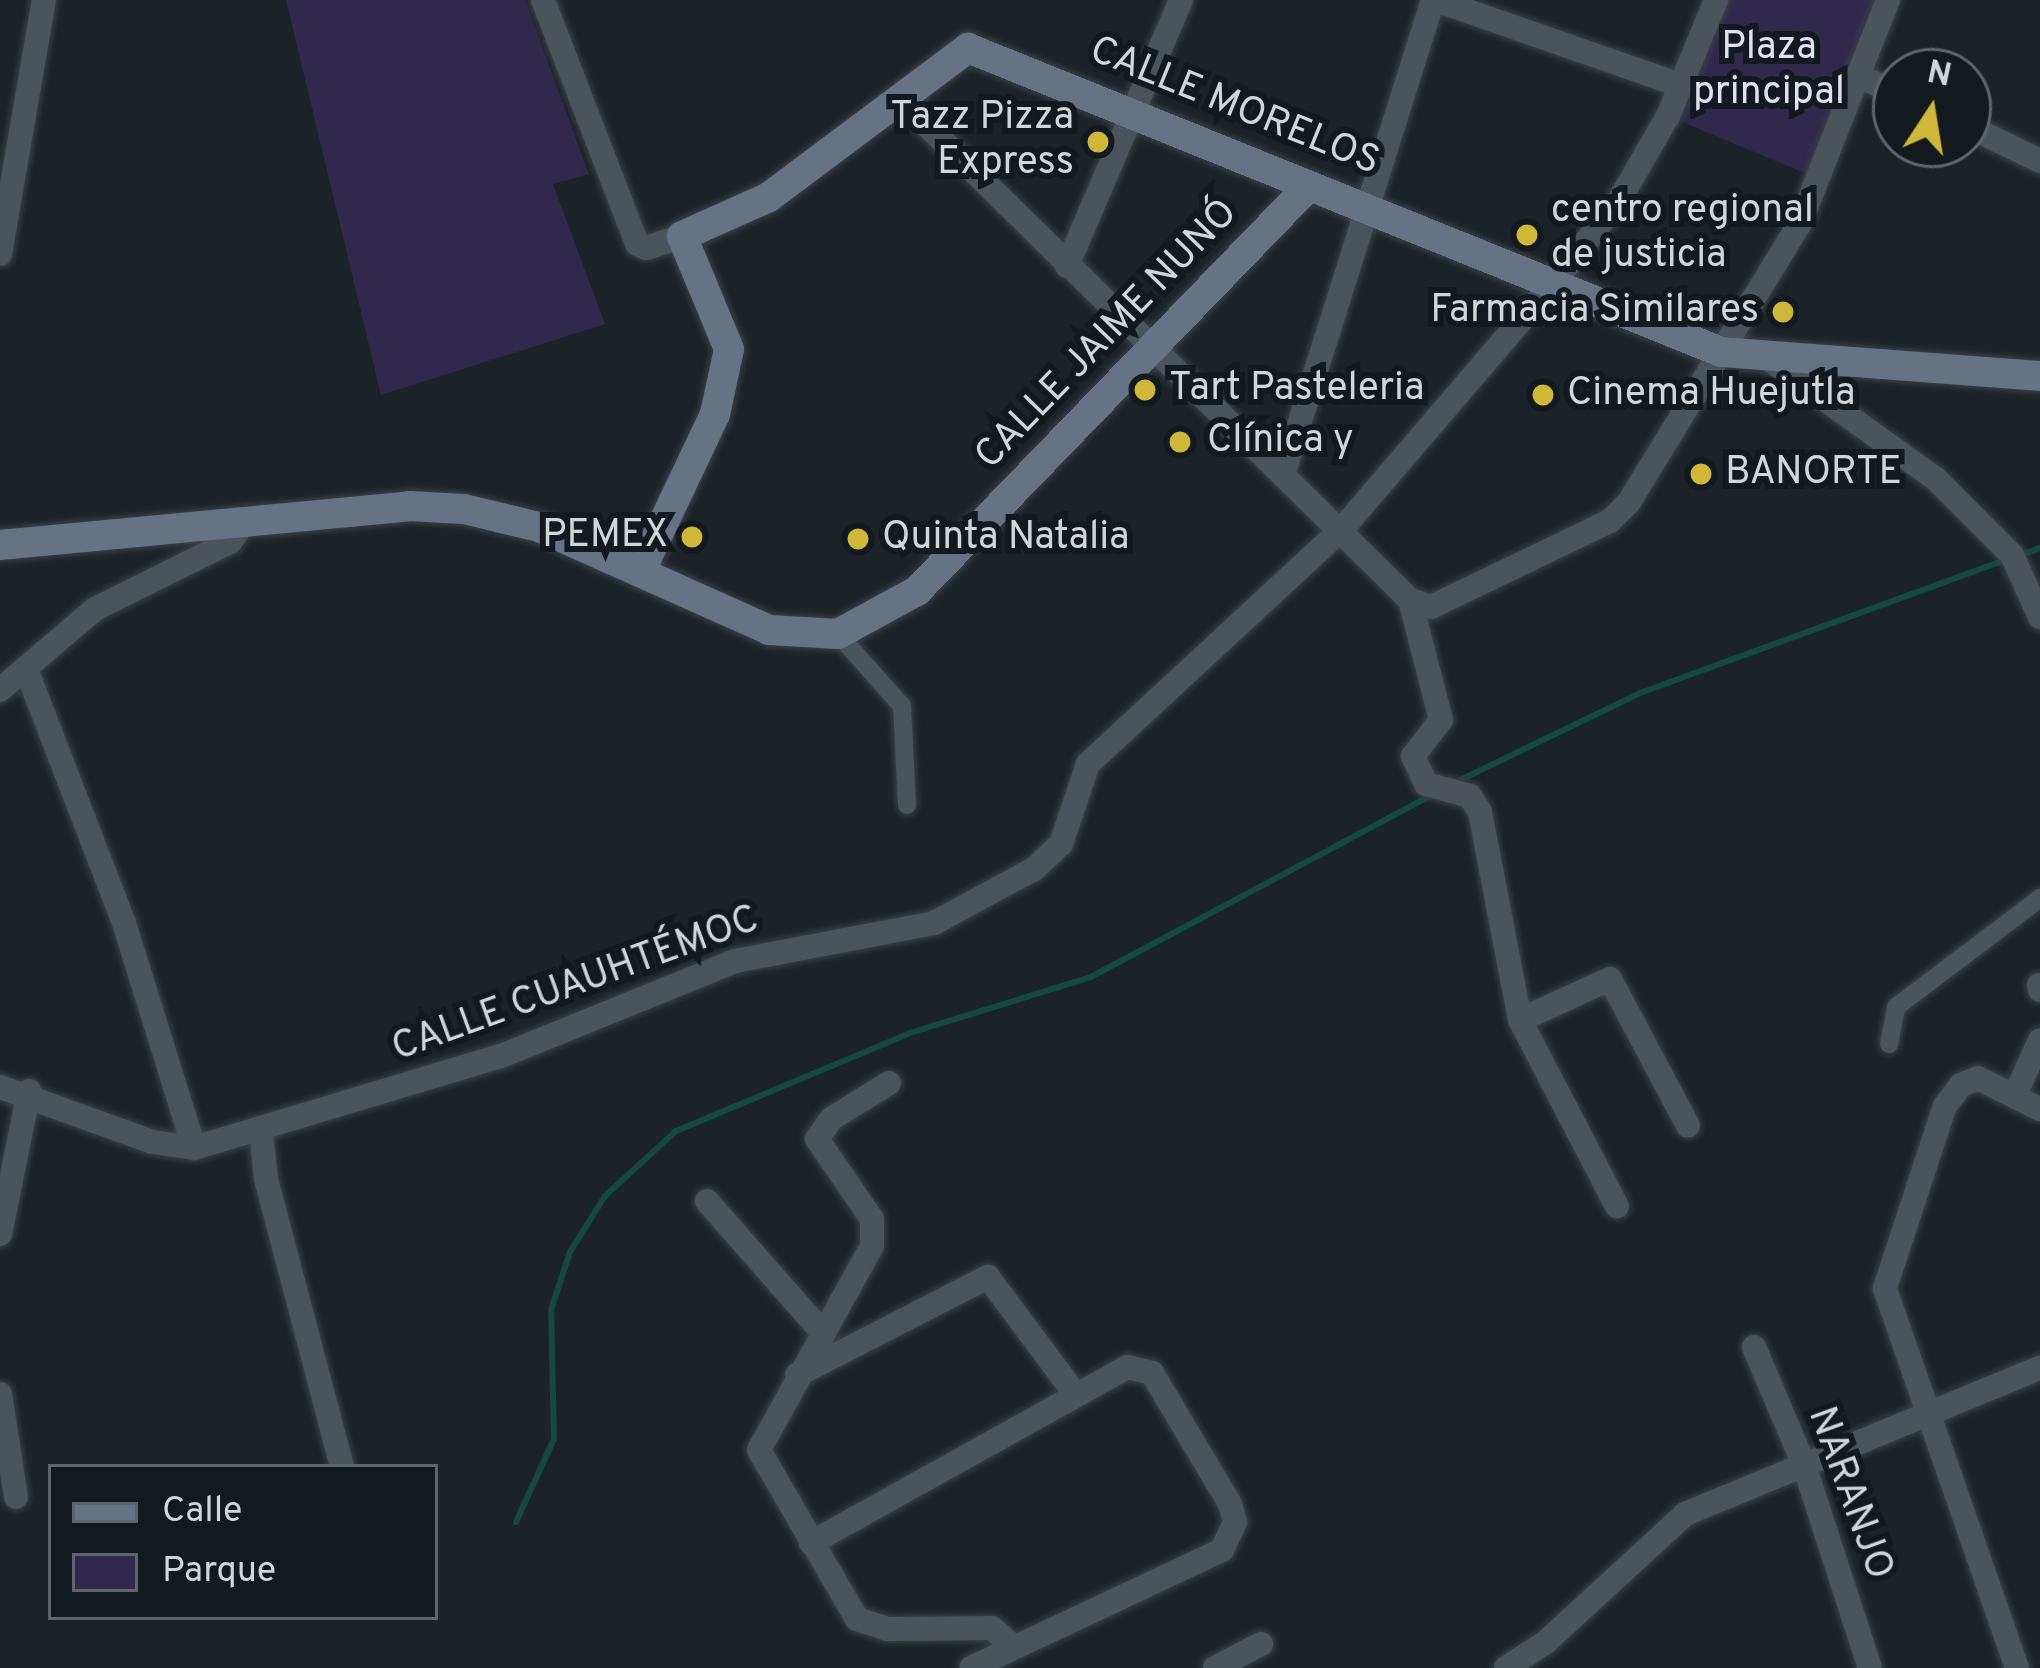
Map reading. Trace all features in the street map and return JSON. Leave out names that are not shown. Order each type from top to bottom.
[{"type":"main road","name":"CALLE MORELOS","points":[[682,236],[769,197],[968,48],[1136,110],[1308,187],[1369,205],[1721,352],[2040,376]]},
{"type":"main road","name":"CALLE JAIME NUNÓ","points":[[838,634],[916,591],[1308,187]]},
{"type":"main road","points":[[641,570],[715,414],[729,349],[682,236]]},
{"type":"main road","points":[[0,545],[246,519],[464,509],[539,526],[769,631],[838,634]]},
{"type":"street","points":[[0,254],[44,0]]},
{"type":"street","points":[[543,0],[637,244],[646,248],[682,236]]},
{"type":"street","points":[[1067,266],[1181,0]]},
{"type":"street","points":[[1285,470],[1434,0],[1680,85]]},
{"type":"street","name":"CALLE CUAUHTÉMOC","points":[[0,1087],[29,1091],[153,1142],[194,1148],[261,1132],[501,1056],[735,961],[934,923],[1034,869],[1061,844],[1088,764],[1342,528],[1555,281],[1619,199],[1680,85],[1716,0]]},
{"type":"street","points":[[1421,604],[1610,521],[1800,223],[1888,0]]},
{"type":"street","points":[[1857,75],[1872,82]]},
{"type":"street","points":[[899,98],[1067,266],[1421,604],[1441,721],[1413,756],[1426,784],[1470,796],[1480,812],[1520,1019],[1617,1206]]},
{"type":"street","points":[[1992,138],[2040,161]]},
{"type":"street","points":[[1766,357],[1936,478],[2012,555],[2036,610]]},
{"type":"street","points":[[0,690],[95,609],[230,542],[246,519]]},
{"type":"street","points":[[838,634],[902,706],[907,805]]},
{"type":"street","points":[[26,669],[124,923],[194,1148]]},
{"type":"street","points":[[1889,1044],[1896,1007],[2040,898]]},
{"type":"street","points":[[1520,1019],[1610,979],[1688,1126]]},
{"type":"street","points":[[2015,1095],[2040,1040]]},
{"type":"street","points":[[2017,1668],[1934,1416],[1886,1288],[1945,1106],[1960,1085],[1978,1078],[2040,1109]]},
{"type":"street","points":[[889,1083],[831,1119],[817,1138],[872,1220],[872,1246],[797,1375],[760,1450],[856,1618],[887,1629],[992,1628],[1014,1647]]},
{"type":"street","points":[[0,1234],[29,1091]]},
{"type":"street","points":[[261,1132],[266,1179],[341,1464]]},
{"type":"street","points":[[707,1202],[822,1332]]},
{"type":"street","points":[[797,1375],[988,1277],[1076,1395]]},
{"type":"street","name":"NARANJO","points":[[1754,1347],[1804,1465],[1870,1668]]},
{"type":"street","points":[[812,1543],[1076,1395],[1139,1368],[1152,1373],[1234,1522],[1222,1550],[971,1668]]},
{"type":"street","points":[[1506,1668],[1546,1642],[1684,1514],[1934,1416],[2040,1368]]},
{"type":"street","points":[[0,1394],[16,1496]]},
{"type":"street","points":[[1215,1668],[1261,1644]]},
{"type":"green space","points":[[286,0],[525,0],[589,174],[553,184],[605,324],[381,395]]},
{"type":"green space","name":"Plaza principal","points":[[1722,0],[1874,0],[1807,174],[1673,118]]},
{"type":"waterway","points":[[2021,555],[2040,548]]},
{"type":"waterway","points":[[1454,783],[1640,693],[2008,559]]},
{"type":"waterway","points":[[516,1522],[554,1439],[551,1310],[570,1252],[605,1196],[676,1131],[910,1033],[1091,977],[1432,795]]},
{"type":"place","name":"Tazz Pizza Express","points":[[1098,142]]},
{"type":"place","name":"centro regional de justicia","points":[[1527,235]]},
{"type":"place","name":"Farmacia Similares","points":[[1783,312]]},
{"type":"place","name":"Tart Pasteleria","points":[[1145,390]]},
{"type":"place","name":"Cinema Huejutla","points":[[1543,395]]},
{"type":"place","name":"Clínica y","points":[[1180,442]]},
{"type":"place","name":"BANORTE","points":[[1701,474]]},
{"type":"place","name":"PEMEX","points":[[692,537]]},
{"type":"place","name":"Quinta Natalia","points":[[858,539]]}]
